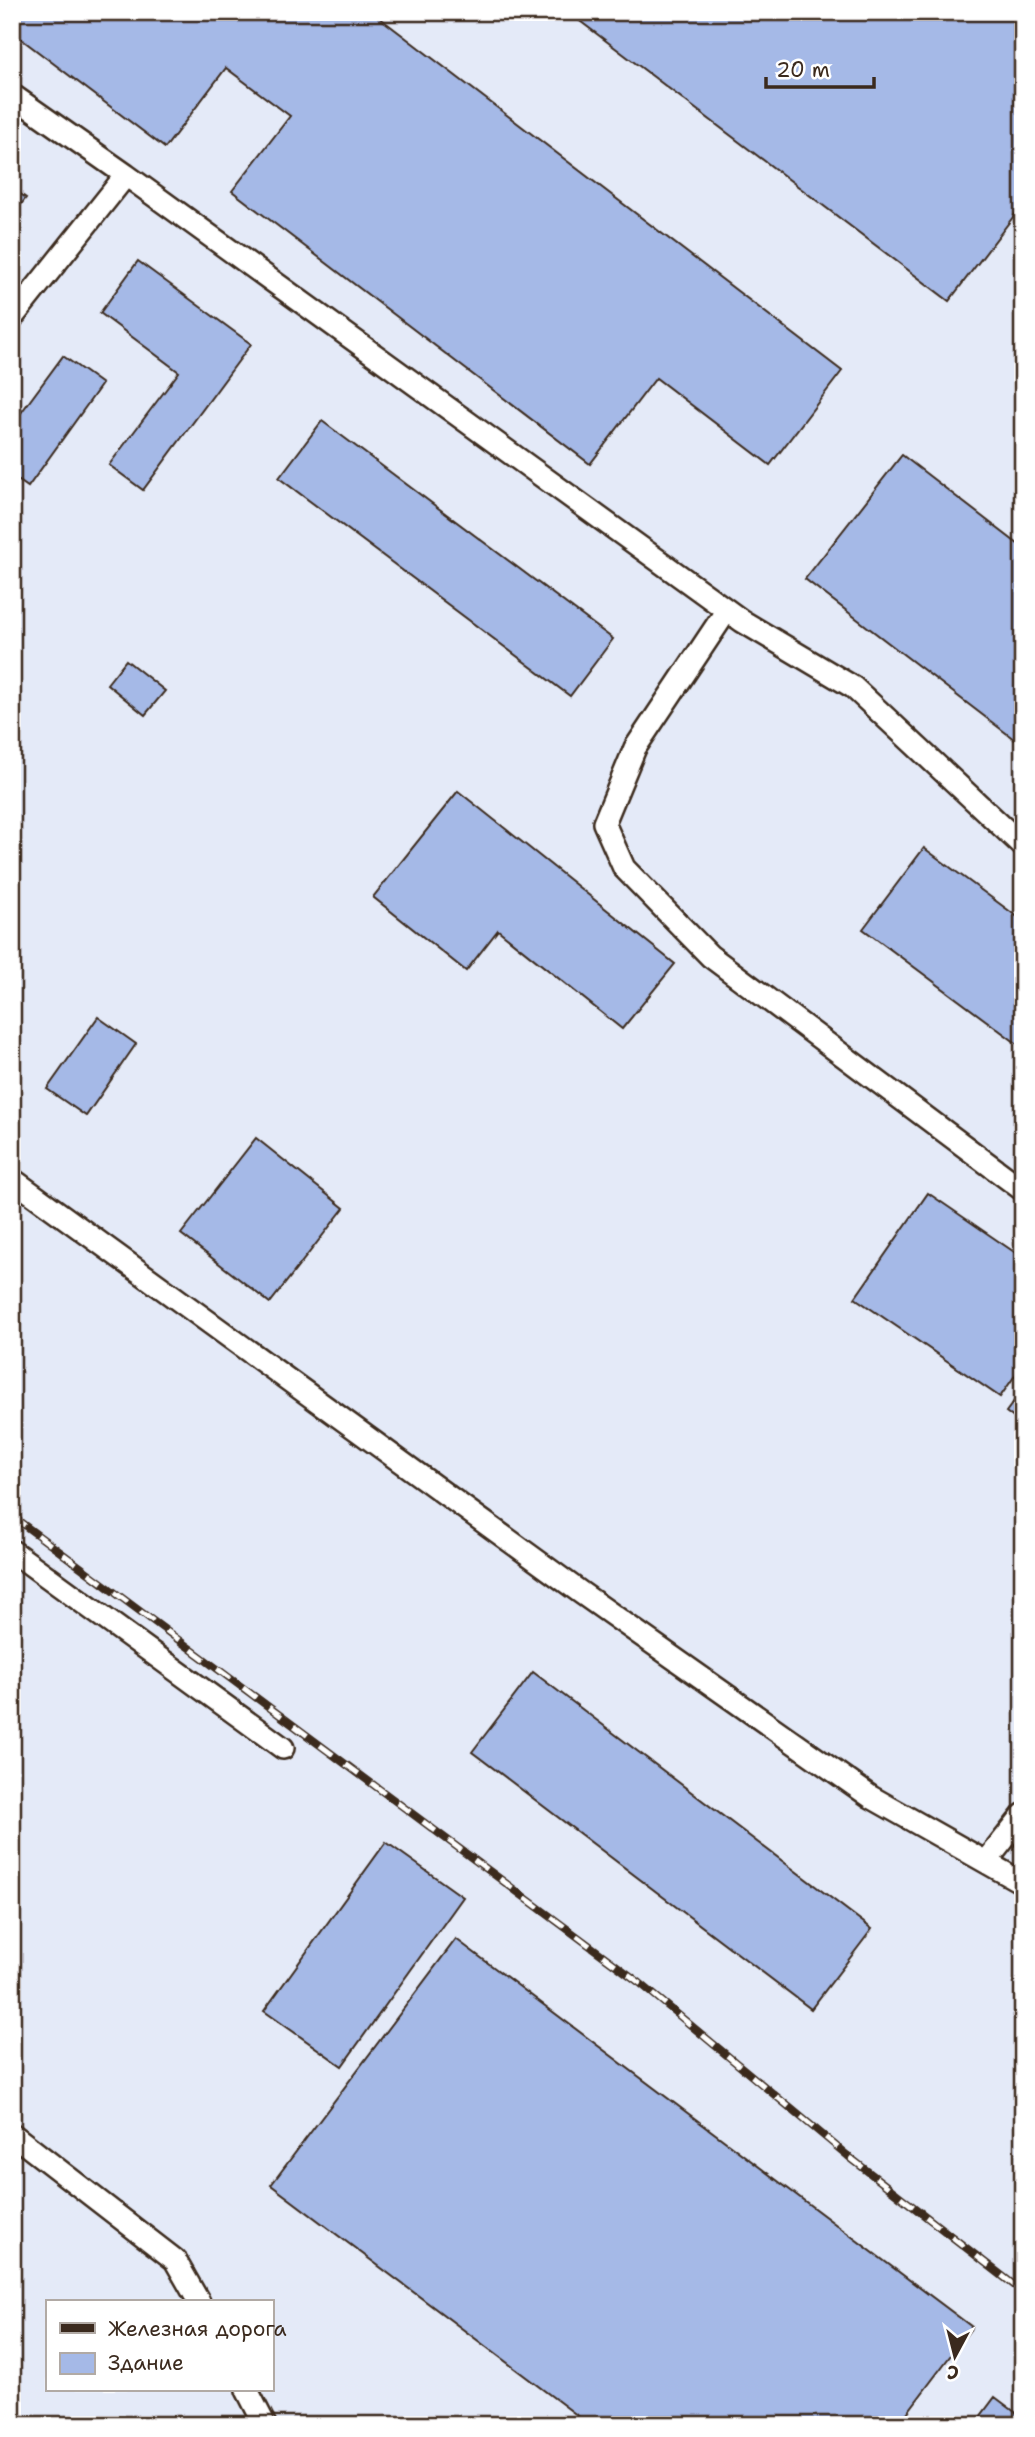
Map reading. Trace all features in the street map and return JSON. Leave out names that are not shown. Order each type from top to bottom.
[{"type":"lane","points":[[12,95],[727,610],[853,687],[1023,846]]},
{"type":"lane","points":[[12,318],[126,176]]},
{"type":"lane","points":[[727,610],[635,748],[604,823],[624,868],[709,956],[1023,1190]]},
{"type":"lane","points":[[12,1179],[569,1584],[871,1797],[1023,1883]]},
{"type":"lane","points":[[12,1551],[283,1748]]},
{"type":"lane","points":[[986,1862],[1023,1815]]},
{"type":"lane","points":[[12,2134],[175,2260],[198,2300]]},
{"type":"lane","points":[[248,2392],[265,2425]]},
{"type":"shaded area","points":[[12,12],[1023,12],[1023,2425],[12,2425]]},
{"type":"building","points":[[12,12],[372,12],[842,371],[770,465],[656,378],[590,464],[232,191],[290,116],[226,68],[165,148],[12,32]]},
{"type":"building","points":[[568,12],[1023,12],[1023,204],[949,301]]},
{"type":"building","points":[[12,188],[26,198],[12,216]]},
{"type":"building","points":[[138,261],[251,344],[143,490],[109,465],[179,372],[100,313]]},
{"type":"building","points":[[63,356],[102,384],[28,487],[12,476],[12,425]]},
{"type":"building","points":[[322,421],[613,639],[570,696],[279,478]]},
{"type":"building","points":[[902,455],[1023,548],[1023,746],[805,579]]},
{"type":"building","points":[[126,660],[165,691],[145,715],[107,684]]},
{"type":"building","points":[[458,791],[675,964],[622,1029],[498,930],[466,971],[373,897]]},
{"type":"building","points":[[924,848],[1023,921],[1023,1048],[863,929]]},
{"type":"building","points":[[98,1017],[136,1044],[86,1116],[47,1089]]},
{"type":"building","points":[[256,1138],[344,1208],[270,1303],[181,1234]]},
{"type":"building","points":[[928,1193],[1023,1258],[1023,1364],[1000,1397],[855,1298]]},
{"type":"building","points":[[1023,1389],[1023,1425],[1006,1412]]},
{"type":"building","points":[[533,1672],[872,1929],[811,2009],[472,1752]]},
{"type":"building","points":[[386,1842],[463,1897],[342,2066],[264,2011]]},
{"type":"building","points":[[456,1939],[972,2327],[898,2425],[590,2425],[271,2185]]},
{"type":"building","points":[[995,2397],[1023,2418],[1023,2425],[974,2425]]},
{"type":"railway","points":[[12,1516],[640,1983],[848,2156],[1023,2292]]}]
